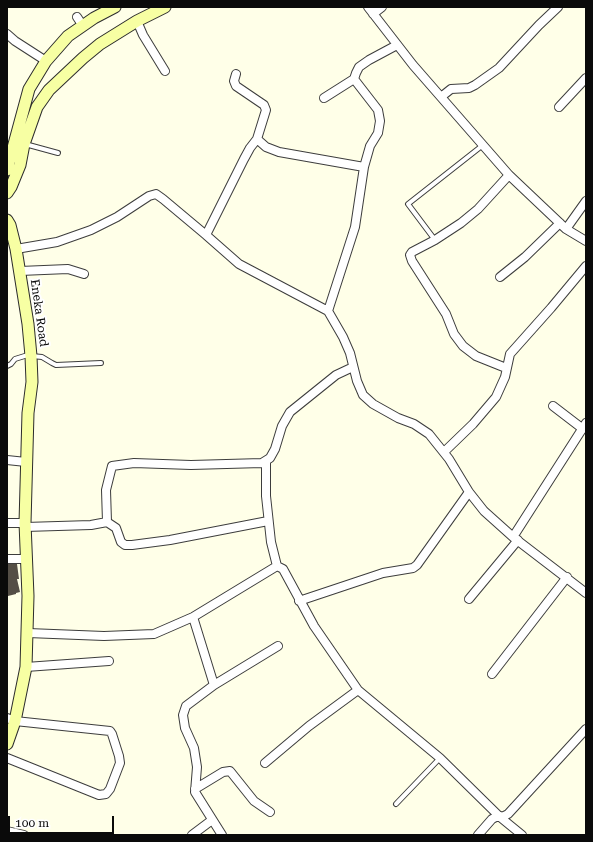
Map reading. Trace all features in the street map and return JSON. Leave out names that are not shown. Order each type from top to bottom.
[{"type":"main road","points":[[7,170],[23,116],[29,89],[46,61],[80,21],[115,7]]},
{"type":"main road","points":[[7,193],[12,188],[20,165],[15,142],[37,107],[50,90],[94,49],[137,21],[165,7]]},
{"type":"main road","name":"Eneka Road","points":[[7,220],[10,224],[20,271],[28,324],[32,382],[28,413],[26,462],[25,525],[28,596],[26,667],[11,719],[7,744]]},
{"type":"street","points":[[382,7],[370,10],[397,45],[441,97],[510,175],[563,226],[586,242]]},
{"type":"street","points":[[441,97],[451,89],[468,88],[475,85],[499,68],[558,7]]},
{"type":"street","points":[[137,21],[143,35],[165,72]]},
{"type":"street","points":[[7,34],[15,41],[46,61]]},
{"type":"street","points":[[324,98],[354,79],[359,67],[397,45]]},
{"type":"street","points":[[206,235],[244,159],[257,139],[266,110],[264,105],[236,86],[234,80],[236,74]]},
{"type":"street","points":[[559,107],[586,78]]},
{"type":"street","points":[[328,311],[355,227],[364,167],[370,146],[378,133],[380,121],[378,110],[354,79]]},
{"type":"street","points":[[257,139],[266,147],[279,152],[364,167]]},
{"type":"street","points":[[506,368],[476,356],[463,346],[454,334],[446,314],[412,261],[410,255],[412,252],[435,240],[461,223],[478,209],[510,175]]},
{"type":"street","points":[[16,249],[57,242],[92,230],[156,194],[164,199],[239,264],[328,311],[343,337],[350,353],[357,381],[363,394],[373,404],[398,418],[414,424],[429,434],[444,452],[469,492],[484,511],[515,538],[586,593]]},
{"type":"street","points":[[500,277],[563,226],[586,201]]},
{"type":"street","points":[[444,452],[473,424],[496,397],[506,377],[506,368],[510,354],[586,266]]},
{"type":"street","points":[[20,271],[68,269],[84,274]]},
{"type":"street","points":[[107,522],[106,490],[112,466],[134,464],[262,464],[275,449],[282,426],[290,412],[336,375],[353,367]]},
{"type":"street","points":[[469,600],[515,538],[584,426],[553,406]]},
{"type":"street","points":[[7,460],[26,462]]},
{"type":"street","points":[[266,461],[268,521],[277,566],[283,569],[299,601],[314,626],[358,690],[440,758],[500,817],[522,835]]},
{"type":"street","points":[[299,601],[383,573],[413,568],[417,565],[469,492]]},
{"type":"street","points":[[7,523],[25,525],[91,525],[107,522],[116,528],[121,542],[125,545],[170,540],[268,521]]},
{"type":"street","points":[[7,559],[26,559]]},
{"type":"street","points":[[28,633],[104,636],[154,634],[193,617],[277,566]]},
{"type":"street","points":[[492,674],[567,578]]},
{"type":"street","points":[[193,617],[214,685]]},
{"type":"street","points":[[222,835],[195,792],[197,767],[194,748],[185,728],[184,715],[186,706],[214,685],[278,646]]},
{"type":"street","points":[[26,667],[109,661]]},
{"type":"street","points":[[265,763],[309,726],[358,690]]},
{"type":"street","points":[[7,758],[99,794],[106,794],[110,789],[120,763],[110,731],[11,719]]},
{"type":"street","points":[[478,835],[492,819],[508,814],[586,728]]},
{"type":"street","points":[[195,789],[223,772],[230,771],[254,801],[270,812]]},
{"type":"street","points":[[192,835],[212,820]]},
{"type":"street","points":[[7,831],[24,835]]},
{"type":"lane","points":[[15,142],[58,153]]},
{"type":"lane","points":[[435,240],[408,204],[483,145]]},
{"type":"lane","points":[[7,366],[15,359],[31,355],[42,357],[56,365],[101,363]]},
{"type":"lane","points":[[396,804],[440,758]]},
{"type":"building","points":[[7,564],[17,564],[19,579],[17,579],[20,592],[8,596]]}]
